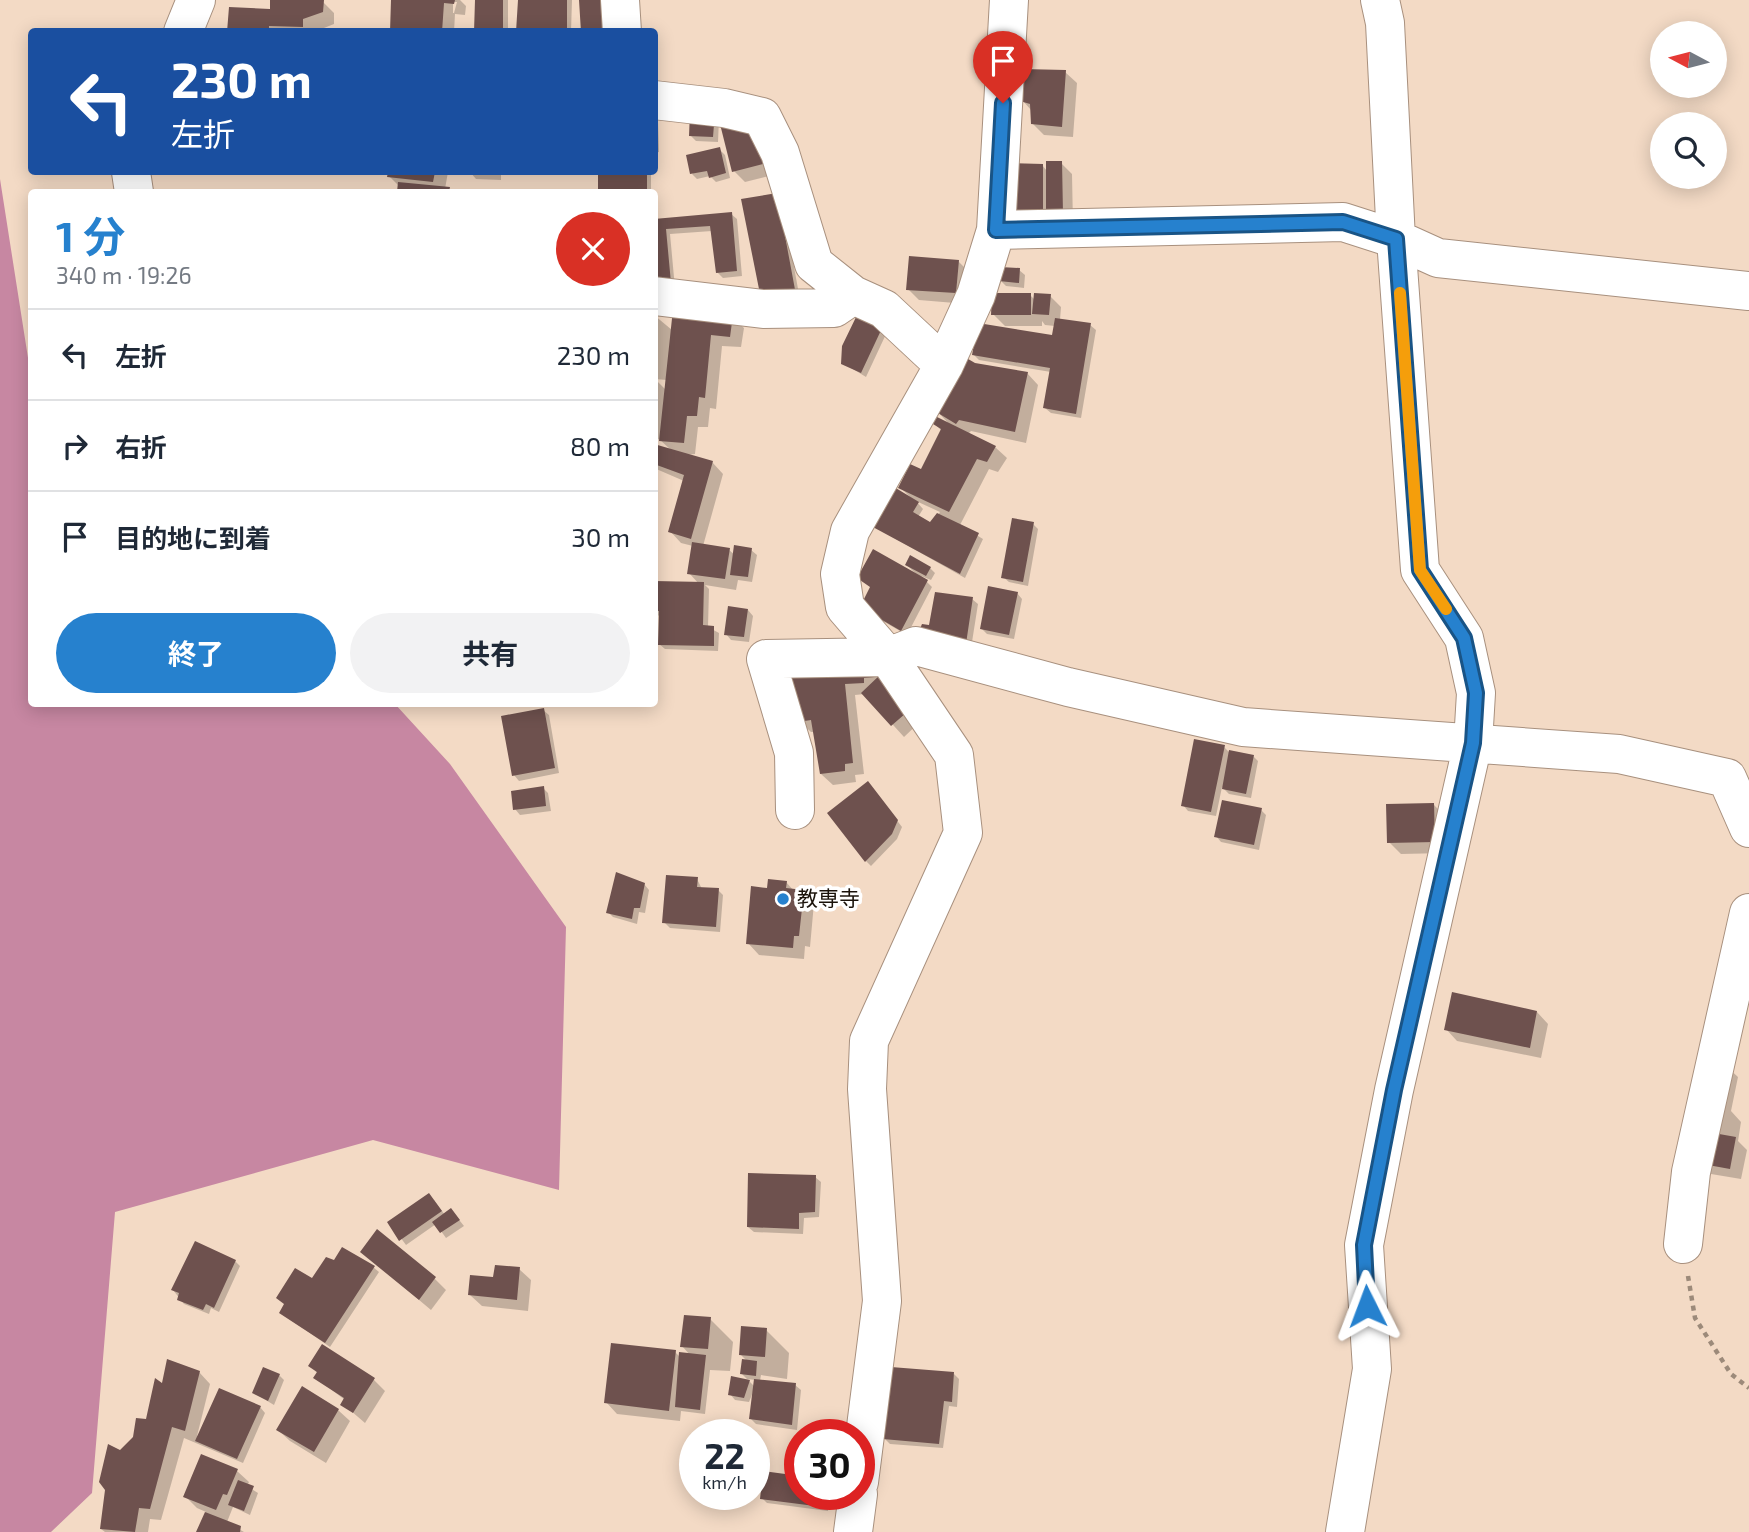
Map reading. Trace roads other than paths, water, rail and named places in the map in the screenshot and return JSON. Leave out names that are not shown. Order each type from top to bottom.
[{"type":"street","points":[[185,28],[196,0]]},
{"type":"street","points":[[620,0],[622,28]]},
{"type":"street","points":[[867,1419],[882,1301],[867,1089],[869,1041],[963,833],[954,755],[888,657],[845,607],[840,574],[850,531],[944,365],[976,295],[996,230],[1009,0]]},
{"type":"street","points":[[1345,1532],[1372,1369],[1364,1245],[1394,1090],[1473,743],[1476,693],[1464,638],[1420,570],[1396,239],[1385,23],[1381,0]]},
{"type":"street","points":[[658,100],[724,108],[762,117],[780,153],[814,264],[853,295],[884,309],[944,365]]},
{"type":"street","points":[[996,230],[1343,222],[1396,239],[1438,258],[1749,291]]},
{"type":"street","points":[[658,296],[763,309],[835,308],[853,295]]},
{"type":"street","points":[[795,810],[794,753],[766,659],[888,657],[916,646],[1068,687],[1243,727],[1619,754],[1727,778],[1749,828]]},
{"type":"street","points":[[1683,1244],[1691,1172],[1749,913]]},
{"type":"street","points":[[853,1532],[856,1510]]},
{"type":"place","name":"教専寺","points":[[783,899]]}]
